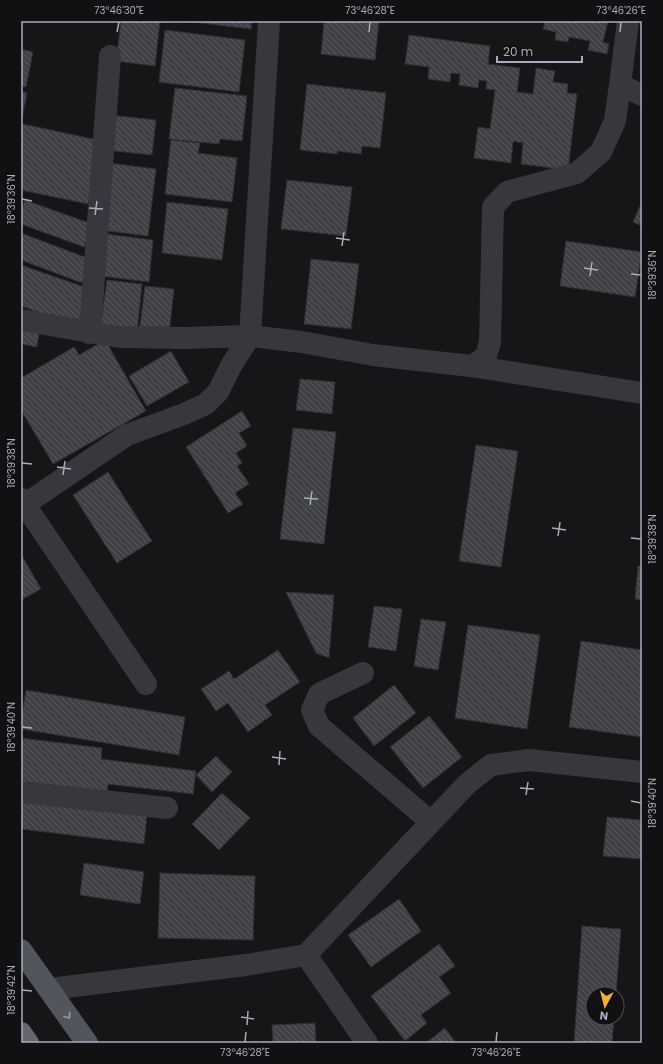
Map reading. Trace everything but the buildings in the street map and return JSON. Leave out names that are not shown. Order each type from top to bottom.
[{"type":"highway","points":[[21,1034],[28,1043]]},
{"type":"main road","points":[[21,950],[87,1043]]},
{"type":"street","points":[[146,684],[22,503],[128,435],[206,404],[218,392],[232,364],[250,336],[269,21]]},
{"type":"street","points":[[471,366],[486,356],[490,342],[493,207],[507,192],[577,174],[601,152],[615,121],[620,85],[632,25]]},
{"type":"street","points":[[90,332],[110,56]]},
{"type":"street","points":[[620,85],[642,95]]},
{"type":"street","points":[[21,320],[119,338],[250,336],[302,342],[373,355],[471,366],[642,393]]},
{"type":"street","points":[[363,674],[319,694],[312,710],[319,726],[431,822]]},
{"type":"street","points":[[49,989],[246,965],[306,955],[467,784],[491,765],[529,760],[642,772]]},
{"type":"street","points":[[21,792],[167,808]]},
{"type":"street","points":[[306,955],[367,1043]]}]
